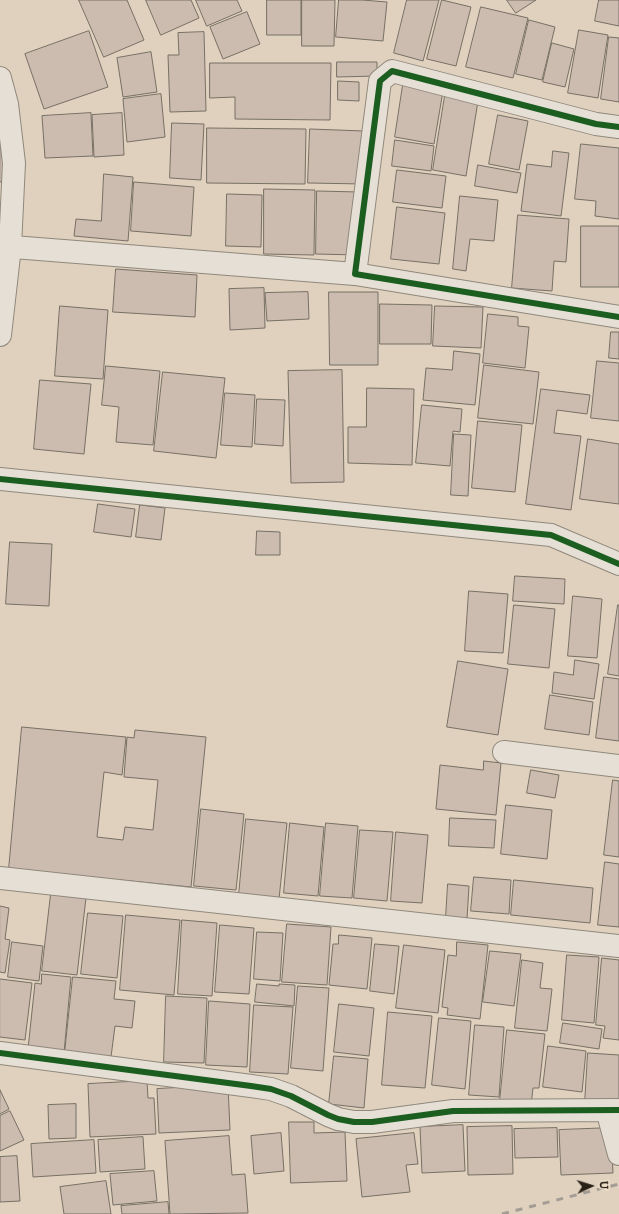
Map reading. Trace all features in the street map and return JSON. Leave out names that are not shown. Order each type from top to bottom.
[{"type":"street","points":[[355,274],[380,82],[392,71],[596,124],[619,127]]},
{"type":"street","points":[[0,78],[7,104],[14,163],[5,246],[0,335]]},
{"type":"street","points":[[5,246],[355,274],[619,317]]},
{"type":"street","points":[[0,479],[551,535],[619,564]]},
{"type":"street","points":[[504,752],[619,766]]},
{"type":"street","points":[[0,878],[619,946]]},
{"type":"street","points":[[0,1053],[270,1089],[291,1096],[338,1119],[354,1122],[372,1122],[453,1111],[614,1110],[610,1121],[619,1154]]},
{"type":"building","points":[[79,0],[127,0],[144,40],[104,57]]},
{"type":"building","points":[[146,0],[191,0],[199,18],[161,35]]},
{"type":"building","points":[[196,0],[237,0],[242,11],[207,26]]},
{"type":"building","points":[[267,0],[301,0],[301,35],[267,35]]},
{"type":"building","points":[[302,0],[335,0],[334,46],[302,46]]},
{"type":"building","points":[[339,0],[387,2],[383,41],[336,37]]},
{"type":"building","points":[[407,0],[439,0],[423,61],[394,53]]},
{"type":"building","points":[[442,0],[471,7],[456,66],[427,59]]},
{"type":"building","points":[[507,0],[536,0],[516,13]]},
{"type":"building","points":[[599,0],[619,0],[619,26],[595,21]]},
{"type":"building","points":[[481,7],[528,18],[513,78],[466,67]]},
{"type":"building","points":[[247,12],[260,44],[223,59],[210,27]]},
{"type":"building","points":[[529,20],[555,27],[542,80],[516,74]]},
{"type":"building","points":[[579,30],[608,35],[598,98],[568,93]]},
{"type":"building","points":[[89,31],[108,87],[44,109],[25,54]]},
{"type":"building","points":[[204,32],[206,111],[170,112],[168,55],[179,55],[178,33]]},
{"type":"building","points":[[609,37],[619,38],[619,102],[601,99]]},
{"type":"building","points":[[552,43],[574,49],[565,87],[543,82]]},
{"type":"building","points":[[151,52],[157,92],[123,97],[117,58]]},
{"type":"building","points":[[337,62],[377,62],[377,76],[337,77]]},
{"type":"building","points":[[210,63],[331,63],[330,120],[235,119],[235,97],[210,98]]},
{"type":"building","points":[[338,81],[359,82],[359,101],[338,100]]},
{"type":"building","points":[[403,85],[443,91],[434,144],[395,137]]},
{"type":"building","points":[[161,94],[165,137],[127,142],[123,99]]},
{"type":"building","points":[[445,96],[478,101],[466,176],[433,170]]},
{"type":"building","points":[[91,113],[93,156],[45,158],[42,116]]},
{"type":"building","points":[[122,113],[124,155],[94,157],[92,115]]},
{"type":"building","points":[[498,115],[528,121],[519,170],[489,164]]},
{"type":"building","points":[[172,123],[204,124],[201,180],[170,178]]},
{"type":"building","points":[[207,128],[306,129],[305,184],[207,183]]},
{"type":"building","points":[[310,129],[364,131],[363,184],[308,183]]},
{"type":"building","points":[[0,135],[6,181],[0,182]]},
{"type":"building","points":[[395,140],[434,146],[431,171],[392,166]]},
{"type":"building","points":[[581,144],[619,148],[619,219],[595,216],[596,201],[575,199]]},
{"type":"building","points":[[553,151],[569,153],[561,216],[521,211],[527,164],[551,167]]},
{"type":"building","points":[[478,165],[521,173],[517,193],[475,186]]},
{"type":"building","points":[[397,170],[446,176],[442,208],[393,202]]},
{"type":"building","points":[[104,174],[133,177],[128,241],[74,236],[76,219],[101,221]]},
{"type":"building","points":[[134,182],[194,187],[191,236],[131,231]]},
{"type":"building","points":[[264,189],[315,190],[314,255],[264,254]]},
{"type":"building","points":[[317,191],[359,192],[358,255],[316,254]]},
{"type":"building","points":[[227,194],[262,195],[261,247],[226,246]]},
{"type":"building","points":[[460,196],[498,200],[494,241],[470,239],[466,271],[453,269]]},
{"type":"building","points":[[397,207],[445,213],[439,264],[391,259]]},
{"type":"building","points":[[518,215],[569,219],[566,262],[554,261],[552,291],[512,288]]},
{"type":"building","points":[[581,226],[619,226],[619,287],[581,287]]},
{"type":"building","points":[[116,269],[197,275],[195,317],[113,312]]},
{"type":"building","points":[[264,288],[265,328],[230,330],[229,289]]},
{"type":"building","points":[[308,292],[309,319],[267,321],[265,293]]},
{"type":"building","points":[[329,292],[378,292],[378,365],[330,365]]},
{"type":"building","points":[[380,304],[432,305],[431,344],[380,344]]},
{"type":"building","points":[[60,306],[108,310],[103,379],[55,376]]},
{"type":"building","points":[[435,306],[483,307],[481,348],[433,346]]},
{"type":"building","points":[[488,314],[518,317],[518,326],[529,327],[525,368],[483,363]]},
{"type":"building","points":[[611,332],[619,332],[619,359],[609,358]]},
{"type":"building","points":[[454,351],[480,354],[475,405],[423,400],[426,368],[452,370]]},
{"type":"building","points":[[597,361],[619,363],[619,421],[591,418]]},
{"type":"building","points":[[484,365],[539,372],[533,424],[478,418]]},
{"type":"building","points":[[106,366],[160,371],[153,445],[116,442],[119,407],[102,405]]},
{"type":"building","points":[[342,370],[344,482],[291,483],[288,371]]},
{"type":"building","points":[[163,372],[225,378],[216,458],[154,451]]},
{"type":"building","points":[[40,380],[91,384],[84,454],[34,449]]},
{"type":"building","points":[[367,388],[414,389],[412,465],[348,463],[348,427],[366,427]]},
{"type":"building","points":[[541,389],[590,395],[587,414],[557,410],[554,433],[581,436],[571,510],[526,504]]},
{"type":"building","points":[[225,393],[255,395],[252,447],[221,445]]},
{"type":"building","points":[[257,399],[285,400],[283,446],[255,444]]},
{"type":"building","points":[[422,405],[462,409],[460,432],[453,431],[450,466],[416,463]]},
{"type":"building","points":[[478,421],[522,425],[515,492],[472,488]]},
{"type":"building","points":[[454,434],[471,435],[468,496],[451,495]]},
{"type":"building","points":[[588,439],[619,444],[619,504],[580,499]]},
{"type":"building","points":[[98,504],[135,509],[131,537],[94,532]]},
{"type":"building","points":[[140,505],[165,508],[161,540],[136,537]]},
{"type":"building","points":[[257,531],[280,532],[280,555],[256,555]]},
{"type":"building","points":[[10,542],[52,544],[49,606],[6,604]]},
{"type":"building","points":[[515,576],[565,579],[564,604],[513,601]]},
{"type":"building","points":[[469,591],[508,594],[503,653],[465,651]]},
{"type":"building","points":[[573,596],[602,599],[597,658],[568,656]]},
{"type":"building","points":[[514,605],[555,609],[549,668],[508,664]]},
{"type":"building","points":[[619,605],[619,676],[608,674]]},
{"type":"building","points":[[575,660],[599,664],[594,699],[552,693],[554,672],[573,675]]},
{"type":"building","points":[[458,661],[508,669],[498,735],[447,727]]},
{"type":"building","points":[[604,677],[619,679],[619,741],[596,738]]},
{"type":"building","points":[[550,695],[593,702],[589,735],[545,729]]},
{"type":"building","points":[[22,727],[126,737],[122,775],[104,772],[97,837],[123,840],[125,827],[153,830],[158,780],[124,777],[127,737],[134,738],[135,730],[206,737],[191,887],[9,869]]},
{"type":"building","points":[[484,761],[501,763],[496,815],[436,809],[440,765],[483,770]]},
{"type":"building","points":[[531,770],[559,775],[555,798],[527,793]]},
{"type":"building","points":[[613,780],[619,781],[619,857],[604,855]]},
{"type":"building","points":[[506,805],[552,810],[547,859],[501,854]]},
{"type":"building","points":[[201,809],[244,814],[236,890],[194,886]]},
{"type":"building","points":[[450,818],[496,820],[494,848],[449,846]]},
{"type":"building","points":[[246,819],[287,823],[279,899],[239,895]]},
{"type":"building","points":[[290,823],[324,827],[318,896],[284,893]]},
{"type":"building","points":[[326,823],[358,826],[352,898],[320,896]]},
{"type":"building","points":[[360,830],[393,832],[387,901],[354,898]]},
{"type":"building","points":[[396,832],[428,835],[422,903],[391,901]]},
{"type":"building","points":[[605,862],[619,864],[619,927],[598,925]]},
{"type":"building","points":[[474,877],[511,880],[509,914],[471,911]]},
{"type":"building","points":[[514,880],[593,888],[590,923],[511,915]]},
{"type":"building","points":[[448,884],[469,886],[467,919],[446,917]]},
{"type":"building","points":[[51,894],[86,898],[77,975],[42,971]]},
{"type":"building","points":[[0,906],[9,908],[5,939],[10,940],[5,973],[0,972]]},
{"type":"building","points":[[88,913],[123,916],[117,978],[81,974]]},
{"type":"building","points":[[126,915],[180,920],[174,995],[120,990]]},
{"type":"building","points":[[182,920],[217,923],[212,996],[178,994]]},
{"type":"building","points":[[287,924],[331,927],[327,985],[282,982]]},
{"type":"building","points":[[220,925],[254,928],[249,994],[215,992]]},
{"type":"building","points":[[257,932],[283,933],[280,981],[254,979]]},
{"type":"building","points":[[339,935],[372,938],[367,989],[329,985],[333,944],[338,944]]},
{"type":"building","points":[[12,942],[43,946],[39,981],[8,977]]},
{"type":"building","points":[[457,942],[488,945],[480,1019],[447,1015],[448,1008],[442,1007],[448,955],[456,956]]},
{"type":"building","points":[[375,944],[399,946],[394,994],[370,991]]},
{"type":"building","points":[[404,945],[445,950],[438,1013],[396,1008]]},
{"type":"building","points":[[490,951],[521,954],[514,1006],[483,1002]]},
{"type":"building","points":[[567,955],[599,957],[594,1023],[562,1020]]},
{"type":"building","points":[[602,958],[619,960],[619,1040],[603,1038],[605,1026],[596,1025]]},
{"type":"building","points":[[522,960],[543,963],[540,988],[552,989],[547,1031],[515,1028]]},
{"type":"building","points":[[42,974],[71,977],[64,1053],[28,1049],[35,983],[41,984]]},
{"type":"building","points":[[73,977],[116,981],[114,999],[135,1001],[132,1028],[115,1026],[111,1057],[65,1052]]},
{"type":"building","points":[[0,979],[32,983],[25,1040],[0,1037]]},
{"type":"building","points":[[257,984],[279,986],[279,984],[295,985],[294,1006],[255,1002]]},
{"type":"building","points":[[298,986],[329,988],[323,1071],[291,1068]]},
{"type":"building","points":[[166,996],[207,998],[204,1063],[164,1062]]},
{"type":"building","points":[[209,1001],[250,1004],[247,1067],[206,1065]]},
{"type":"building","points":[[339,1004],[374,1008],[369,1056],[334,1052]]},
{"type":"building","points":[[254,1005],[293,1007],[288,1074],[250,1072]]},
{"type":"building","points":[[388,1012],[432,1016],[425,1088],[382,1085]]},
{"type":"building","points":[[439,1018],[471,1021],[465,1089],[432,1085]]},
{"type":"building","points":[[563,1023],[602,1029],[599,1049],[560,1043]]},
{"type":"building","points":[[475,1025],[504,1027],[499,1097],[469,1095]]},
{"type":"building","points":[[507,1030],[545,1034],[539,1088],[533,1088],[531,1105],[500,1101]]},
{"type":"building","points":[[548,1046],[586,1051],[582,1092],[543,1087]]},
{"type":"building","points":[[588,1053],[619,1055],[619,1105],[585,1103]]},
{"type":"building","points":[[334,1056],[368,1059],[364,1108],[329,1104]]},
{"type":"building","points":[[147,1081],[148,1098],[154,1098],[156,1134],[90,1137],[88,1084]]},
{"type":"building","points":[[228,1085],[230,1130],[159,1133],[157,1089]]},
{"type":"building","points":[[0,1090],[9,1109],[0,1114]]},
{"type":"building","points":[[76,1104],[76,1138],[49,1139],[48,1105]]},
{"type":"building","points":[[10,1111],[24,1140],[0,1151],[0,1116]]},
{"type":"building","points":[[289,1122],[314,1122],[314,1133],[345,1132],[347,1181],[291,1183]]},
{"type":"building","points":[[463,1125],[465,1171],[422,1173],[420,1127]]},
{"type":"building","points":[[512,1126],[513,1174],[468,1175],[467,1127]]},
{"type":"building","points":[[557,1128],[558,1157],[515,1158],[514,1129]]},
{"type":"building","points":[[611,1128],[613,1173],[561,1175],[559,1130]]},
{"type":"building","points":[[281,1133],[284,1171],[254,1174],[251,1136]]},
{"type":"building","points":[[414,1133],[418,1164],[406,1165],[410,1192],[362,1197],[356,1139]]},
{"type":"building","points":[[229,1136],[232,1175],[245,1174],[248,1213],[170,1214],[165,1141]]},
{"type":"building","points":[[143,1137],[145,1169],[100,1172],[98,1140]]},
{"type":"building","points":[[94,1140],[96,1173],[33,1177],[31,1144]]},
{"type":"building","points":[[17,1156],[20,1201],[0,1202],[0,1157]]},
{"type":"building","points":[[154,1171],[157,1201],[113,1205],[110,1174]]},
{"type":"building","points":[[106,1181],[111,1214],[64,1214],[60,1187]]},
{"type":"building","points":[[168,1202],[169,1214],[122,1214],[121,1206]]},
{"type":"railway","points":[[502,1214],[619,1184]]},
{"type":"cycle path","points":[[619,127],[596,124],[392,71],[380,81],[355,274],[619,317]]},
{"type":"cycle path","points":[[0,479],[551,535],[619,564]]},
{"type":"cycle path","points":[[0,1053],[271,1089],[291,1096],[338,1119],[354,1122],[372,1122],[453,1111],[619,1110]]}]
